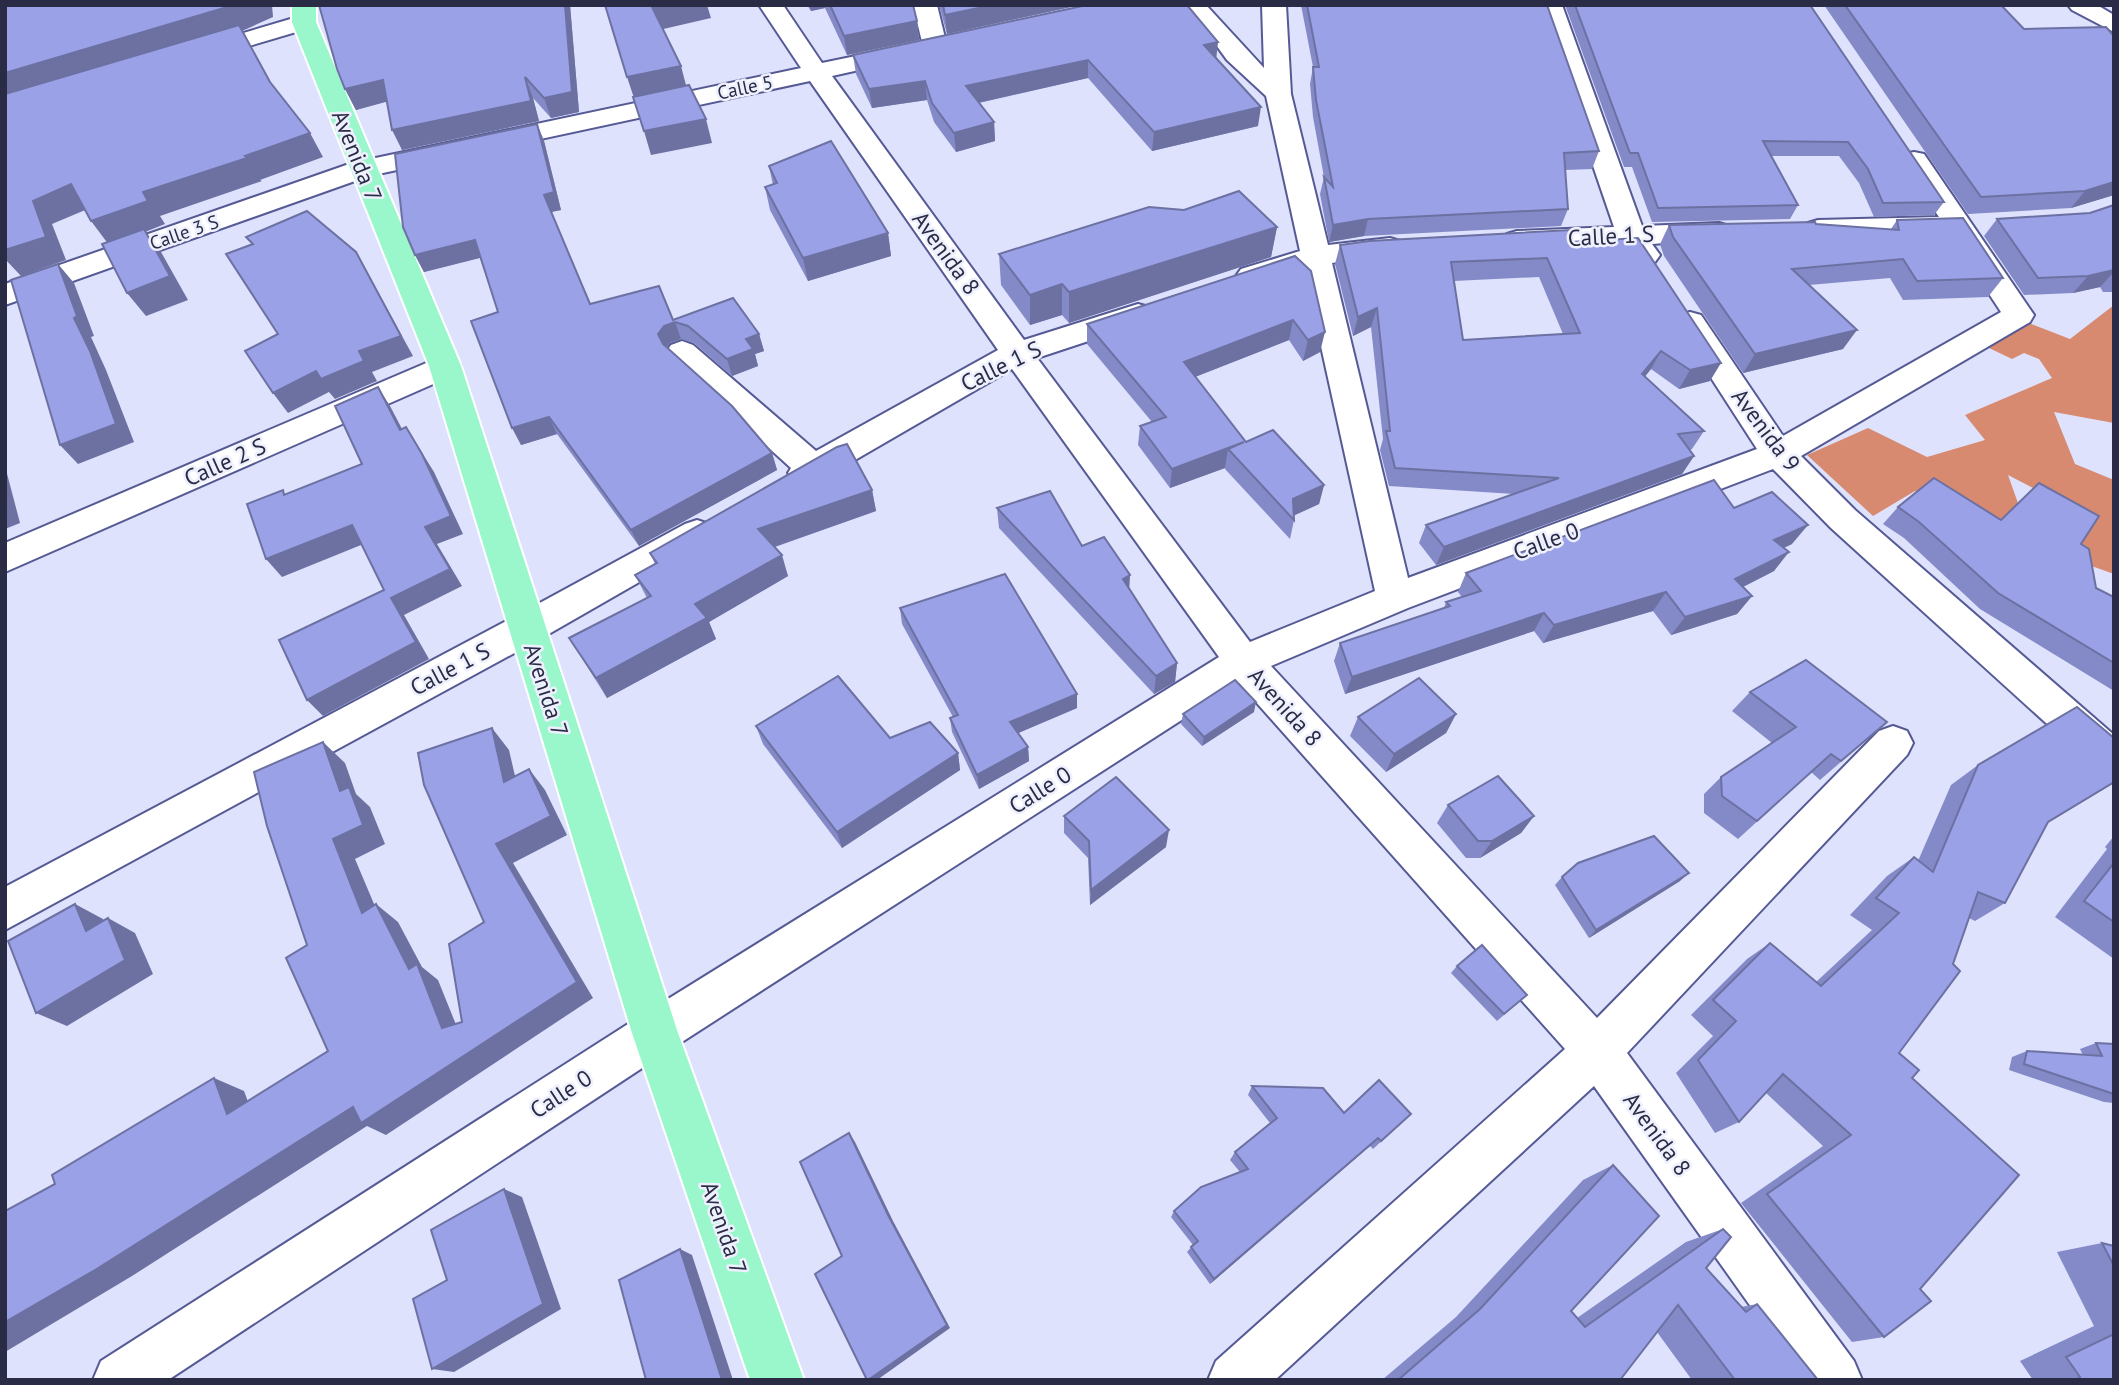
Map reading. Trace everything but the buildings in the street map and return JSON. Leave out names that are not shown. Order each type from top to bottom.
[{"type":"main road","name":"Avenida 7","points":[[304,13],[362,169],[445,366],[655,1033],[777,1380]]},
{"type":"street","name":"Avenida 8","points":[[771,5],[1017,353],[1243,662],[1597,1051],[1835,1380]]},
{"type":"street","points":[[925,5],[935,46]]},
{"type":"street","points":[[1192,5],[1214,26],[1236,55],[1279,94]]},
{"type":"street","points":[[1274,5],[1279,94],[1314,256],[1395,598]]},
{"type":"street","name":"Avenida 9","points":[[1550,5],[1631,234],[1779,454],[1843,519],[2114,760]]},
{"type":"street","points":[[2080,5],[2114,25]]},
{"type":"street","points":[[174,61],[304,13]]},
{"type":"street","name":"Calle 5","points":[[362,169],[961,41]]},
{"type":"street","points":[[1898,137],[1958,225]]},
{"type":"street","name":"Calle 3 S","points":[[5,295],[362,169]]},
{"type":"street","name":"Calle 0","points":[[120,1380],[655,1033],[1243,662],[1395,598],[1779,454],[2019,315],[1958,225]]},
{"type":"street","name":"Calle 1 S","points":[[1484,242],[1631,234],[1995,225]]},
{"type":"street","points":[[1224,285],[1314,256],[1364,248],[1417,246]]},
{"type":"street","name":"Calle 1 S","points":[[777,488],[1017,353],[1172,302]]},
{"type":"street","points":[[682,352],[813,468]]},
{"type":"street","name":"Calle 2 S","points":[[5,558],[445,366]]},
{"type":"street","name":"Calle 1 S","points":[[5,910],[527,628],[729,515]]},
{"type":"street","points":[[1235,1380],[1597,1051],[1893,743]]},
{"type":"shaded area","points":[[2114,305],[2114,423],[2054,412],[2075,464],[2114,480],[2114,574],[2069,558],[2092,519],[2008,475],[2024,520],[2018,543],[1915,491],[1873,516],[1807,455],[1868,428],[1927,457],[1985,440],[1965,415],[2052,378],[2039,359],[2024,353],[2012,359],[1987,347],[2026,322],[2070,339]]}]
